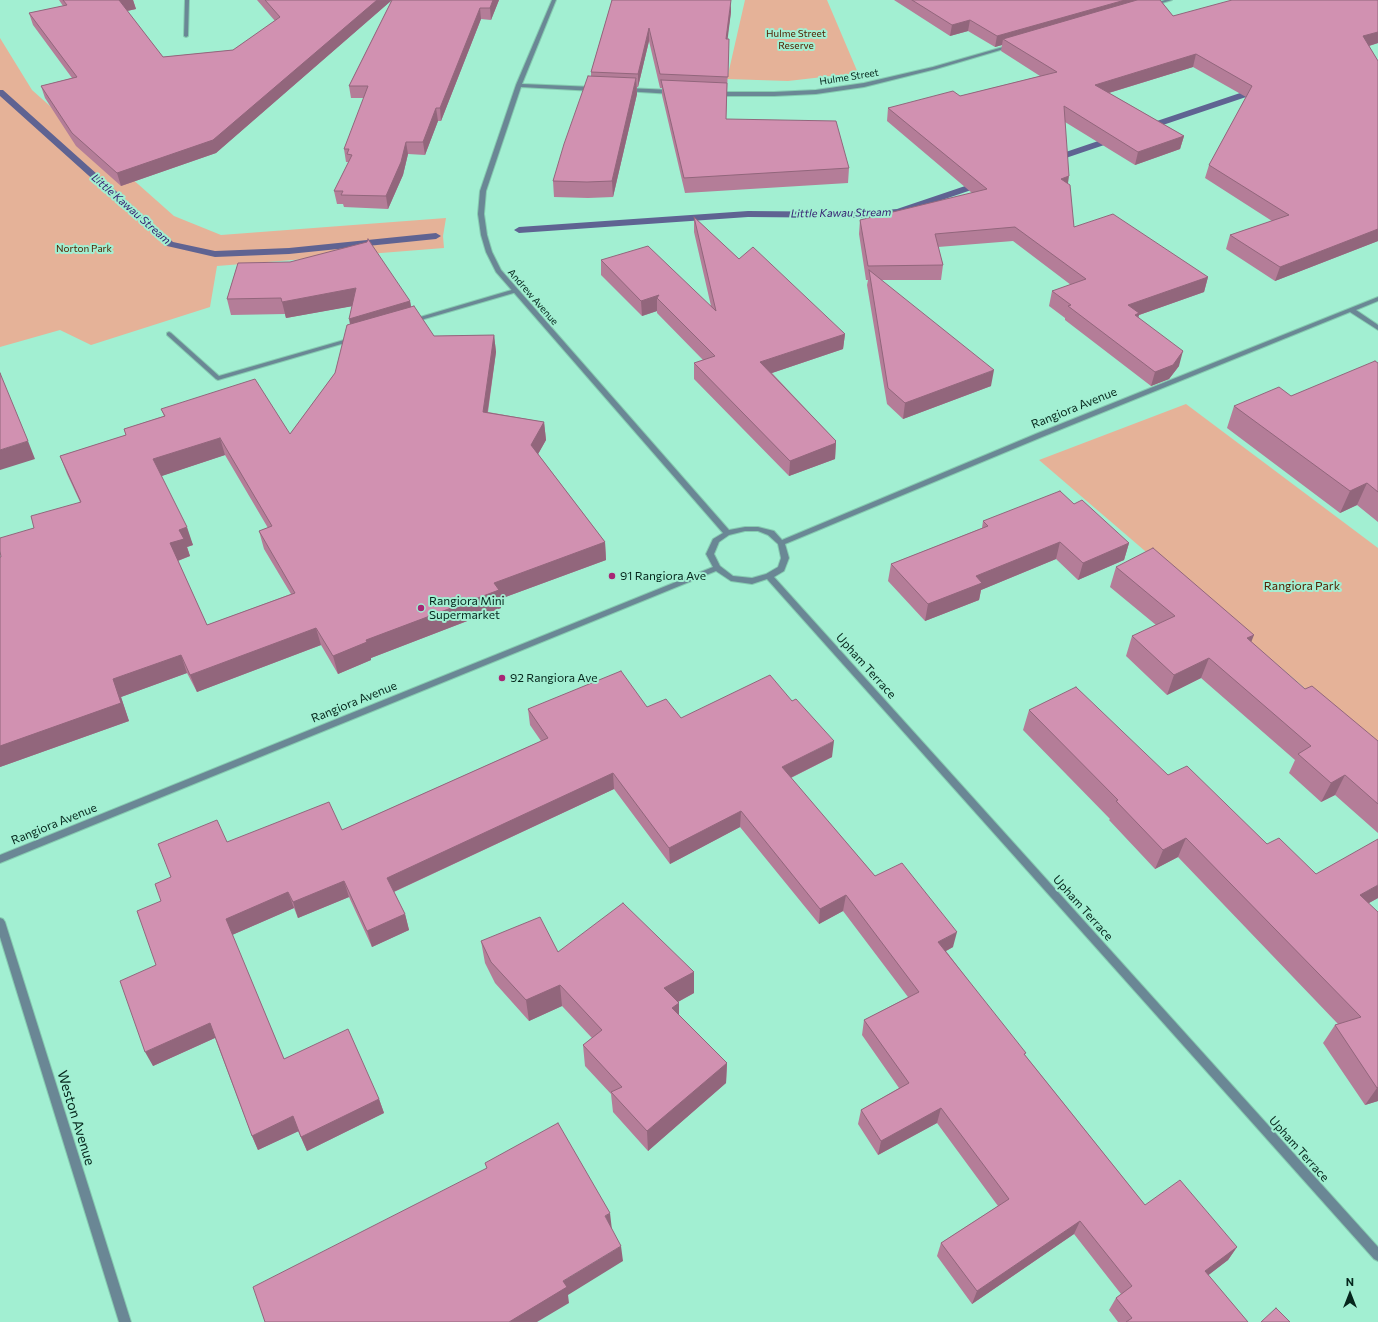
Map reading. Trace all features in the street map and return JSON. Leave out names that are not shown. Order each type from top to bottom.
[{"type":"street","points":[[186,36],[187,0]]},
{"type":"street","name":"Andrew Avenue","points":[[554,0],[519,85],[483,191],[481,214],[484,235],[489,252],[498,271],[727,534]]},
{"type":"street","points":[[1147,7],[1170,0]]},
{"type":"street","name":"Hulme Street","points":[[714,94],[781,94],[816,92],[864,85],[934,68],[1018,44]]},
{"type":"street","points":[[519,85],[598,89]]},
{"type":"street","points":[[621,90],[675,92]]},
{"type":"street","points":[[402,324],[515,291]]},
{"type":"street","name":"Rangiora Avenue","points":[[781,543],[1040,435],[1378,299]]},
{"type":"street","points":[[1350,310],[1378,328]]},
{"type":"street","points":[[169,334],[218,378],[363,336]]},
{"type":"street","points":[[745,529],[758,529],[771,534],[781,543],[785,558],[781,569],[769,576],[752,581],[731,578],[717,568],[710,554],[716,541],[727,534],[745,529]]},
{"type":"street","name":"Rangiora Avenue","points":[[0,859],[717,568]]},
{"type":"street","name":"Upham Terrace","points":[[769,576],[1378,1255]]},
{"type":"street","name":"Weston Avenue","points":[[0,922],[125,1322]]},
{"type":"green space","name":"Hulme Street Reserve","points":[[745,0],[827,0],[858,73],[788,81],[727,79]]},
{"type":"green space","name":"Norton Park","points":[[0,38],[32,90],[174,216],[221,235],[446,218],[443,236],[444,248],[217,266],[210,307],[91,345],[60,330],[0,347]]},
{"type":"green space","name":"Rangiora Park","points":[[1186,404],[1378,548],[1378,751],[1039,460]]},
{"type":"building","points":[[63,0],[119,0],[163,57],[233,50],[280,17],[265,0],[377,0],[213,140],[117,173],[72,133],[41,86],[77,77],[29,13],[67,5]]},
{"type":"building","points":[[392,0],[493,0],[490,8],[480,8],[440,108],[436,108],[423,142],[406,142],[401,162],[386,196],[341,195],[343,191],[334,191],[352,155],[347,154],[349,149],[344,149],[368,86],[349,86]]},
{"type":"building","points":[[612,0],[731,0],[726,39],[729,39],[728,77],[660,74],[649,28],[638,74],[591,72]]},
{"type":"building","points":[[912,0],[1125,0],[997,36],[970,20],[952,25]]},
{"type":"building","points":[[1137,0],[1160,0],[1173,16],[1232,0],[1378,0],[1378,32],[1363,36],[1378,61],[1378,229],[1280,267],[1230,235],[1289,215],[1209,165],[1252,86],[1196,54],[1095,85],[1184,136],[1138,152],[1064,106],[1069,176],[1061,179],[1070,185],[1074,227],[1113,214],[1208,277],[1128,305],[1139,313],[1135,315],[1183,351],[1173,365],[1155,372],[1068,306],[1071,305],[1052,291],[1086,279],[1015,227],[935,234],[943,265],[868,266],[860,220],[987,189],[888,108],[953,91],[960,96],[1057,72],[1003,39]]},
{"type":"building","points":[[588,76],[636,78],[612,181],[553,181],[564,144]]},
{"type":"building","points":[[661,80],[727,83],[726,119],[836,121],[849,168],[684,178]]},
{"type":"building","points":[[694,217],[739,259],[753,247],[845,334],[760,362],[836,441],[836,443],[790,461],[694,363],[715,356],[657,298],[659,295],[641,301],[601,260],[648,246],[716,311]]},
{"type":"building","points":[[368,239],[410,301],[349,319],[356,288],[282,302],[281,298],[227,299],[238,263],[290,262],[367,242]]},
{"type":"building","points":[[869,270],[994,370],[905,403],[888,388]]},
{"type":"building","points":[[414,306],[434,336],[494,335],[483,412],[544,422],[531,445],[605,542],[494,583],[499,590],[366,640],[367,642],[333,656],[316,628],[190,675],[181,655],[113,679],[121,703],[0,746],[0,538],[34,528],[31,516],[81,502],[60,456],[126,435],[124,429],[165,416],[161,409],[255,379],[290,434],[335,373],[347,325]],"holes":[[[220,438],[272,526],[259,531],[295,593],[207,625],[170,543],[184,539],[179,530],[187,527],[153,459]]]},
{"type":"building","points":[[1375,361],[1378,363],[1378,492],[1367,483],[1350,491],[1234,406],[1279,387],[1291,396]]},
{"type":"building","points":[[0,373],[28,441],[0,450]]},
{"type":"building","points":[[1060,491],[1074,504],[1082,500],[1129,543],[1083,563],[1060,542],[976,576],[982,583],[928,604],[891,564],[988,526],[983,521]]},
{"type":"building","points":[[1153,548],[1254,635],[1247,638],[1305,689],[1312,686],[1378,741],[1378,804],[1345,775],[1331,783],[1298,754],[1311,746],[1209,658],[1174,675],[1132,636],[1175,616],[1116,567]]},
{"type":"building","points":[[621,671],[647,707],[666,699],[681,718],[770,675],[792,701],[796,699],[834,741],[782,767],[875,876],[902,863],[957,932],[938,942],[1026,1053],[1024,1054],[1145,1205],[1180,1180],[1237,1247],[1205,1271],[1248,1322],[1126,1322],[1132,1318],[1116,1298],[1132,1286],[1080,1221],[977,1291],[941,1243],[1009,1199],[941,1108],[881,1141],[861,1110],[909,1083],[864,1020],[919,992],[846,895],[820,909],[741,811],[669,848],[613,773],[387,878],[405,914],[367,931],[344,881],[293,902],[288,892],[226,919],[284,1059],[348,1029],[379,1099],[301,1137],[293,1116],[252,1136],[210,1023],[145,1052],[120,981],[156,965],[137,911],[161,901],[155,884],[171,877],[158,844],[217,820],[227,842],[329,802],[342,830],[548,738],[528,709]]},
{"type":"building","points":[[1076,687],[1168,775],[1187,766],[1267,844],[1279,838],[1316,874],[1378,839],[1378,885],[1360,895],[1378,912],[1377,1088],[1335,1025],[1361,1017],[1186,838],[1163,850],[1116,801],[1118,800],[1029,710]]},
{"type":"building","points":[[623,903],[694,972],[664,988],[679,1003],[672,1008],[727,1063],[647,1131],[611,1092],[622,1087],[583,1045],[602,1030],[560,985],[526,1000],[491,962],[481,941],[540,917],[558,952]]},
{"type":"building","points":[[558,1123],[610,1213],[605,1216],[621,1246],[563,1281],[567,1287],[509,1322],[265,1322],[253,1287],[487,1168],[485,1163]]},
{"type":"building","points":[[1276,1308],[1290,1322],[1261,1322]]},
{"type":"waterway","name":"Little Kawau Stream","points":[[1145,128],[1258,90]]},
{"type":"waterway","name":"Little Kawau Stream","points":[[0,92],[170,244],[215,254],[289,251],[436,236]]},
{"type":"waterway","name":"Little Kawau Stream","points":[[1051,160],[1116,138]]},
{"type":"waterway","name":"Little Kawau Stream","points":[[519,230],[748,214],[862,215],[898,212],[983,183]]},
{"type":"place","name":"91 Rangiora Ave","points":[[612,576]]},
{"type":"place","name":"Rangiora Mini Supermarket","points":[[421,608]]},
{"type":"place","name":"92 Rangiora Ave","points":[[502,678]]}]
